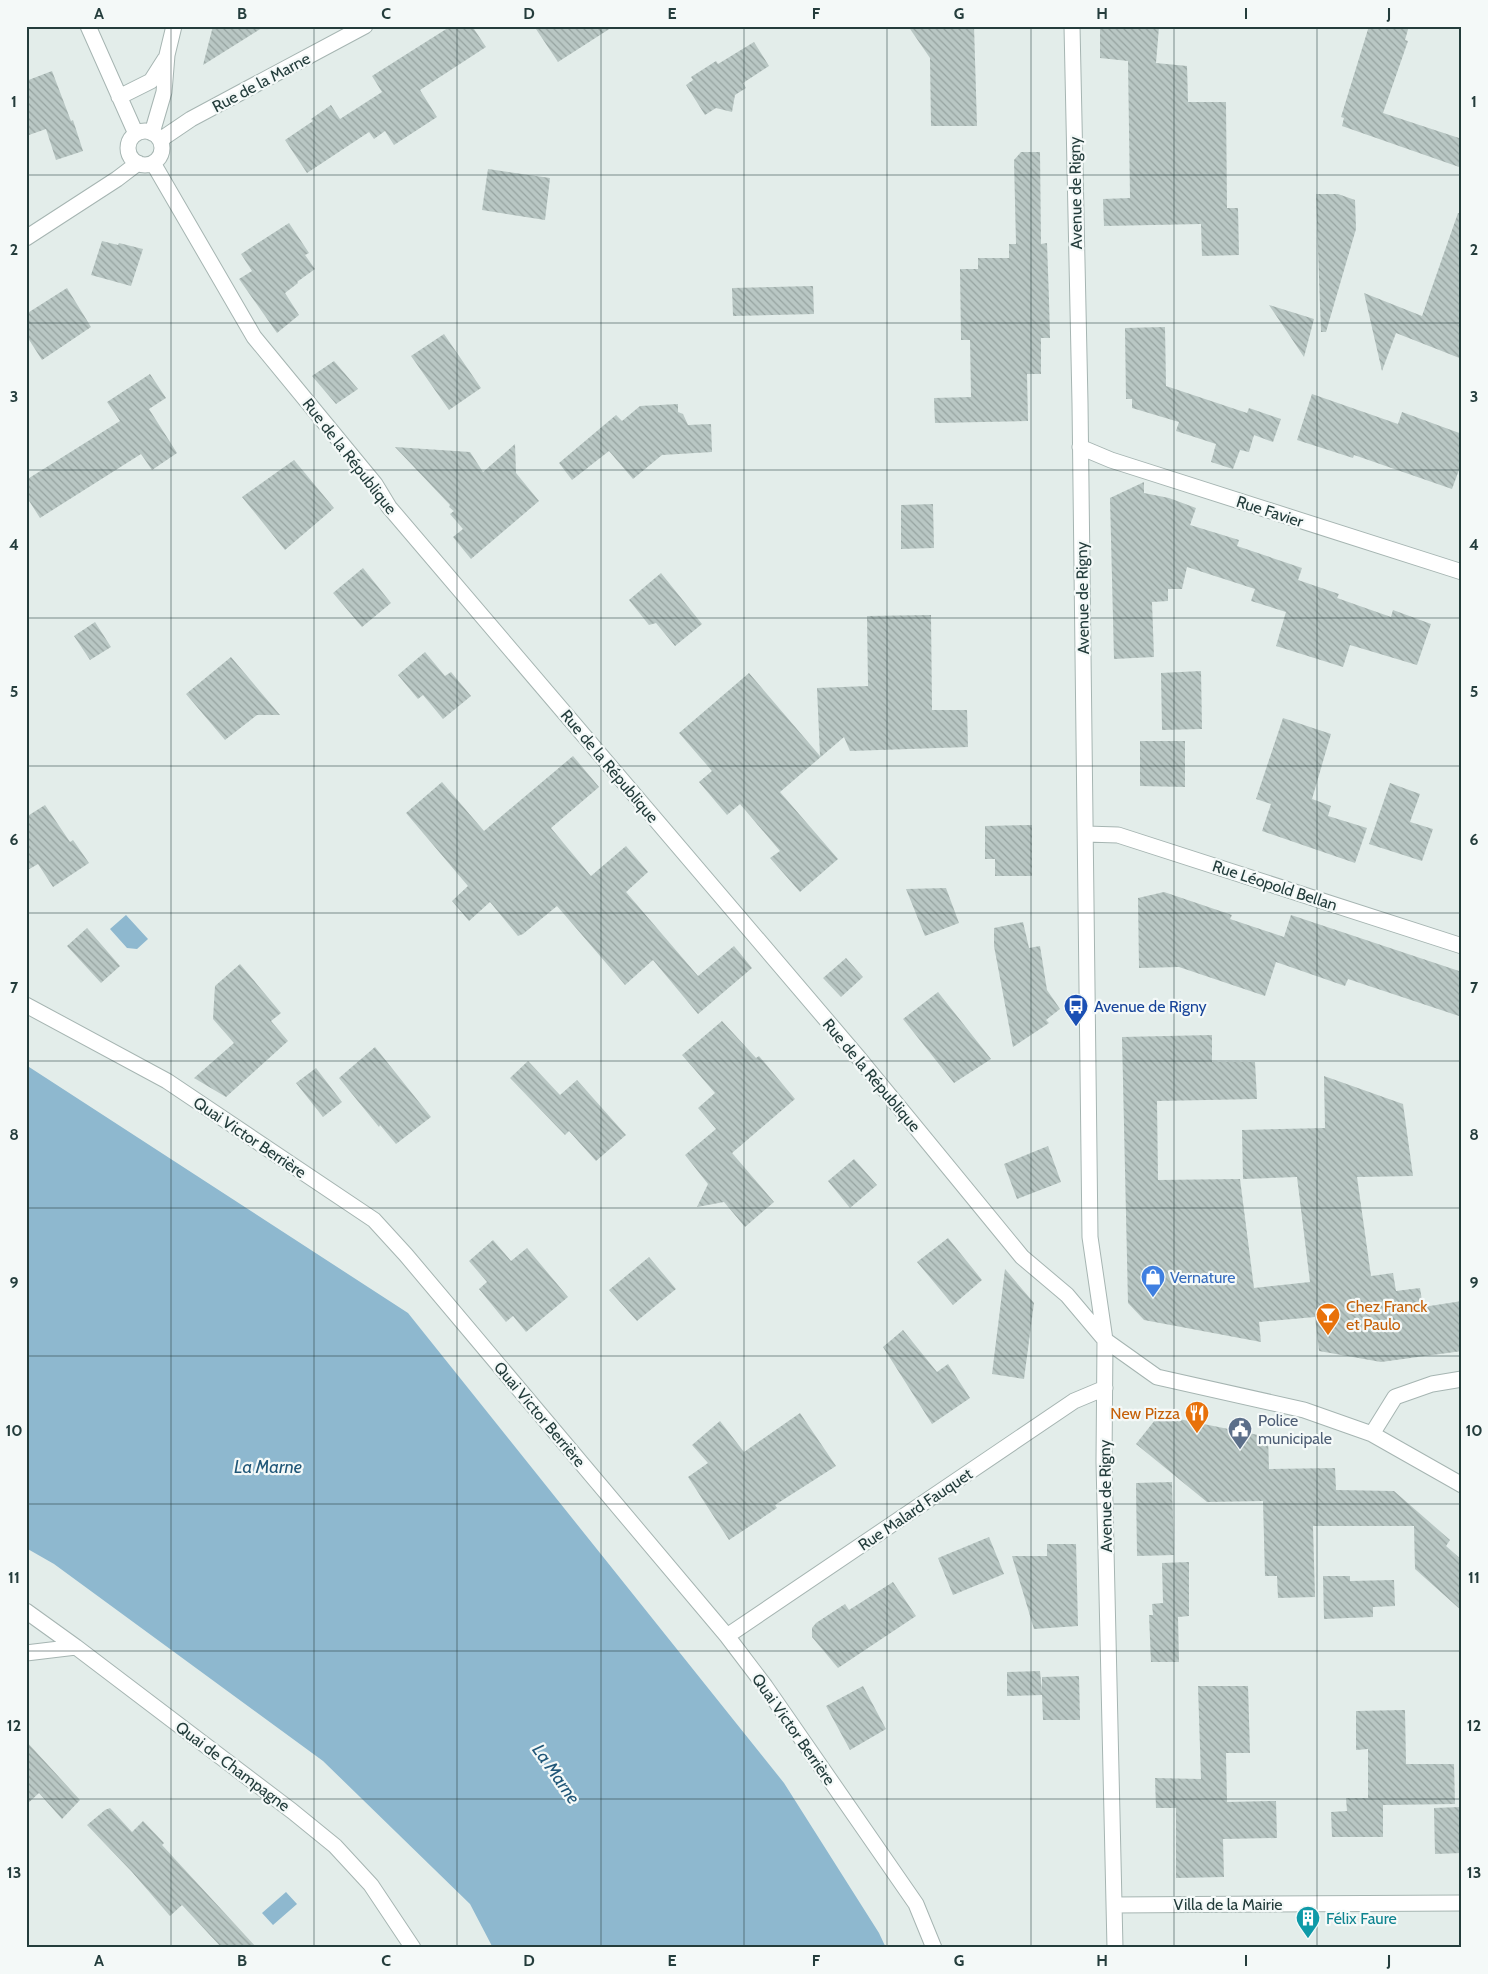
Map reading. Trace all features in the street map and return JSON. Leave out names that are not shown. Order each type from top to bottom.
[{"type":"street","points":[[88,26],[136,134]]},
{"type":"street","points":[[26,238],[161,153],[156,136],[164,92],[167,55],[174,26]]},
{"type":"street","name":"Rue de la Marne","points":[[156,136],[365,26]]},
{"type":"street","name":"Avenue de Rigny","points":[[1072,26],[1086,834],[1090,1237],[1105,1340],[1104,1461],[1115,1948]]},
{"type":"street","points":[[120,97],[151,82],[167,55]]},
{"type":"street","points":[[145,163],[132,159],[128,148],[131,138],[136,134],[148,131],[156,136]]},
{"type":"street","name":"Rue de la République","points":[[145,163],[254,337],[375,484],[389,507],[858,1057],[1022,1257],[1067,1295],[1105,1340],[1157,1377],[1304,1410],[1372,1434],[1462,1485]]},
{"type":"street","name":"Rue Favier","points":[[1080,447],[1111,460],[1462,572]]},
{"type":"street","name":"Rue Léopold Bellan","points":[[1086,834],[1118,834],[1462,946]]},
{"type":"street","name":"Quai Victor Berrière","points":[[26,1005],[167,1080],[374,1220],[412,1262],[728,1636],[765,1686],[916,1904],[934,1948]]},
{"type":"street","points":[[1372,1434],[1394,1397],[1432,1384],[1462,1380]]},
{"type":"street","name":"Rue Malard Fauquet","points":[[728,1636],[1074,1401],[1105,1388]]},
{"type":"street","name":"Quai de Champagne","points":[[26,1611],[292,1811],[335,1846],[371,1885],[413,1948]]},
{"type":"street","points":[[26,1654],[76,1647]]},
{"type":"street","name":"Villa de la Mairie","points":[[1114,1905],[1462,1903]]},
{"type":"water","points":[[126,915],[148,939],[137,949],[127,948],[110,929]]},
{"type":"water","name":"La Marne","points":[[26,1065],[408,1313],[784,1783],[879,1933],[886,1948],[493,1948],[470,1904],[323,1761],[54,1564],[26,1548]]},
{"type":"water","points":[[286,1892],[297,1904],[273,1925],[262,1913]]},
{"type":"building","points":[[213,26],[265,26],[203,65]]},
{"type":"building","points":[[451,26],[472,26],[486,47],[420,90],[437,117],[394,145],[385,131],[374,139],[369,132],[307,173],[285,140],[313,121],[311,119],[331,105],[340,119],[382,92],[372,76]]},
{"type":"building","points":[[534,26],[614,26],[558,62]]},
{"type":"building","points":[[908,26],[974,26],[977,126],[931,126],[930,58]]},
{"type":"building","points":[[1100,26],[1159,27],[1156,63],[1187,66],[1188,102],[1226,102],[1227,208],[1238,208],[1239,255],[1202,256],[1201,224],[1104,226],[1103,199],[1130,198],[1128,61],[1100,58]]},
{"type":"building","points":[[1369,26],[1409,26],[1405,40],[1408,41],[1383,113],[1462,139],[1462,168],[1342,126],[1344,118],[1341,117]]},
{"type":"building","points":[[754,42],[769,66],[743,83],[746,88],[735,95],[732,112],[716,108],[705,115],[686,85],[693,80],[691,77],[716,61],[718,64]]},
{"type":"building","points":[[52,71],[71,121],[73,120],[83,151],[56,160],[46,129],[26,136],[26,81]]},
{"type":"building","points":[[1021,152],[1040,152],[1041,244],[1047,243],[1050,338],[1041,338],[1041,374],[1027,374],[1028,421],[935,423],[934,398],[971,397],[970,340],[961,340],[960,269],[978,269],[978,258],[1009,258],[1009,244],[1016,244],[1014,160]]},
{"type":"building","points":[[488,169],[550,178],[545,220],[482,210]]},
{"type":"building","points":[[1316,194],[1338,194],[1355,200],[1356,229],[1326,332],[1321,332]]},
{"type":"building","points":[[1458,213],[1462,214],[1462,359],[1396,333],[1382,371],[1364,293],[1422,316]]},
{"type":"building","points":[[289,223],[309,253],[305,255],[315,269],[285,293],[299,315],[277,333],[239,279],[252,271],[241,254]]},
{"type":"building","points":[[102,241],[143,249],[131,286],[91,275]]},
{"type":"building","points":[[813,286],[814,314],[733,316],[732,288]]},
{"type":"building","points":[[67,288],[91,327],[42,360],[26,335],[26,314]]},
{"type":"building","points":[[1269,305],[1314,319],[1304,357]]},
{"type":"building","points":[[1165,327],[1166,386],[1247,413],[1249,408],[1281,419],[1273,442],[1254,435],[1249,452],[1240,450],[1233,469],[1211,462],[1216,444],[1176,431],[1179,422],[1132,408],[1132,399],[1126,399],[1125,328]]},
{"type":"building","points":[[444,334],[481,388],[449,410],[411,356]]},
{"type":"building","points":[[334,361],[358,389],[336,404],[312,376]]},
{"type":"building","points":[[150,374],[166,398],[149,409],[177,453],[152,470],[141,454],[40,518],[26,496],[26,480],[120,421],[107,402]]},
{"type":"building","points":[[1312,394],[1398,424],[1402,412],[1462,434],[1462,462],[1452,489],[1354,455],[1353,458],[1297,440]]},
{"type":"building","points":[[678,404],[678,412],[683,414],[688,425],[711,424],[712,452],[662,455],[633,479],[609,451],[572,480],[559,463],[616,415],[622,421],[640,406]]},
{"type":"building","points":[[515,444],[516,473],[539,501],[471,559],[453,537],[463,529],[450,514],[454,511],[449,507],[450,505],[395,447],[470,452],[483,472]]},
{"type":"building","points":[[294,460],[334,508],[285,550],[242,497]]},
{"type":"building","points":[[1144,482],[1144,493],[1169,498],[1196,508],[1190,525],[1239,540],[1237,546],[1302,568],[1298,580],[1339,594],[1337,598],[1391,617],[1393,610],[1431,624],[1417,665],[1350,645],[1343,667],[1276,646],[1286,612],[1251,601],[1255,589],[1187,567],[1182,589],[1168,589],[1168,601],[1152,602],[1154,657],[1114,659],[1110,498]]},
{"type":"building","points":[[933,504],[934,548],[901,549],[901,505]]},
{"type":"building","points":[[363,568],[391,603],[362,627],[333,593]]},
{"type":"building","points":[[661,573],[702,624],[675,646],[656,623],[649,625],[629,600]]},
{"type":"building","points":[[931,615],[932,710],[967,710],[968,747],[850,751],[844,737],[780,792],[838,859],[800,892],[770,858],[780,851],[740,804],[727,815],[699,782],[712,771],[679,733],[749,673],[820,756],[817,688],[868,686],[867,616]]},
{"type":"building","points":[[95,622],[111,647],[90,660],[74,636]]},
{"type":"building","points":[[425,652],[445,676],[451,672],[471,696],[443,719],[423,695],[418,699],[398,675]]},
{"type":"building","points":[[231,657],[280,715],[257,715],[225,740],[186,694]]},
{"type":"building","points":[[1201,671],[1202,729],[1162,730],[1161,673]]},
{"type":"building","points":[[1283,718],[1331,734],[1312,799],[1331,806],[1328,816],[1367,828],[1355,863],[1262,831],[1271,804],[1256,799]]},
{"type":"building","points":[[1140,741],[1185,741],[1185,787],[1140,786]]},
{"type":"building","points":[[573,756],[599,787],[551,828],[591,876],[626,846],[648,872],[626,892],[698,976],[734,946],[752,968],[698,1014],[653,960],[625,985],[557,906],[518,936],[490,902],[469,921],[452,901],[468,886],[406,813],[442,782],[484,831]]},
{"type":"building","points":[[1390,783],[1420,794],[1410,822],[1433,829],[1422,861],[1369,844]]},
{"type":"building","points":[[45,805],[70,842],[73,840],[89,863],[53,887],[38,864],[26,871],[26,817]]},
{"type":"building","points":[[1032,825],[1032,876],[995,876],[995,859],[985,859],[985,826]]},
{"type":"building","points":[[946,888],[959,923],[925,936],[906,889]]},
{"type":"building","points":[[1164,892],[1232,915],[1230,919],[1284,937],[1291,915],[1462,972],[1462,1017],[1348,979],[1345,986],[1276,962],[1265,996],[1179,967],[1139,968],[1138,898]]},
{"type":"building","points":[[1023,922],[1029,948],[1040,946],[1047,990],[1060,1009],[1046,1020],[1049,1023],[1013,1047],[994,946],[994,928]]},
{"type":"building","points":[[87,928],[120,966],[101,983],[67,946]]},
{"type":"building","points":[[846,958],[863,977],[841,997],[823,978]]},
{"type":"building","points":[[240,964],[281,1013],[271,1021],[288,1041],[226,1097],[194,1078],[234,1043],[213,1019],[215,986]]},
{"type":"building","points":[[938,992],[991,1059],[954,1083],[903,1019]]},
{"type":"building","points":[[722,1021],[756,1058],[759,1056],[795,1099],[732,1153],[774,1202],[745,1227],[724,1202],[697,1207],[708,1184],[685,1155],[716,1129],[698,1108],[715,1093],[682,1055]]},
{"type":"building","points":[[1212,1035],[1212,1062],[1255,1062],[1257,1099],[1157,1101],[1158,1180],[1240,1179],[1254,1288],[1310,1282],[1297,1177],[1243,1179],[1242,1130],[1325,1128],[1324,1076],[1403,1104],[1413,1176],[1357,1177],[1371,1276],[1393,1273],[1396,1291],[1420,1288],[1423,1307],[1462,1301],[1462,1351],[1381,1362],[1319,1351],[1315,1317],[1259,1322],[1261,1342],[1144,1320],[1128,1303],[1122,1037]]},
{"type":"building","points":[[375,1047],[431,1117],[396,1144],[380,1125],[379,1127],[339,1078]]},
{"type":"building","points":[[528,1061],[560,1095],[577,1080],[626,1135],[596,1161],[569,1131],[565,1135],[510,1078]]},
{"type":"building","points":[[316,1068],[342,1102],[323,1117],[296,1083]]},
{"type":"building","points":[[1048,1146],[1061,1182],[1017,1199],[1004,1164]]},
{"type":"building","points":[[854,1159],[877,1185],[850,1208],[828,1181]]},
{"type":"building","points":[[948,1238],[982,1280],[953,1305],[917,1262]]},
{"type":"building","points":[[493,1240],[511,1261],[527,1248],[568,1297],[526,1332],[513,1316],[506,1322],[479,1289],[487,1282],[469,1261]]},
{"type":"building","points":[[649,1257],[676,1289],[637,1321],[609,1290]]},
{"type":"building","points":[[1005,1269],[1034,1303],[1024,1379],[992,1374]]},
{"type":"building","points":[[903,1330],[937,1372],[948,1364],[970,1398],[932,1424],[883,1347]]},
{"type":"building","points":[[800,1413],[836,1466],[775,1505],[777,1508],[729,1540],[688,1477],[708,1463],[692,1445],[720,1421],[744,1452]]},
{"type":"building","points":[[1159,1415],[1268,1437],[1269,1469],[1335,1468],[1336,1490],[1394,1491],[1450,1540],[1446,1546],[1462,1560],[1462,1611],[1415,1569],[1414,1526],[1313,1526],[1315,1597],[1278,1598],[1277,1576],[1265,1576],[1263,1501],[1207,1502],[1136,1444]]},
{"type":"building","points":[[1172,1482],[1174,1555],[1137,1556],[1136,1483]]},
{"type":"building","points":[[989,1537],[1004,1574],[953,1595],[938,1558]]},
{"type":"building","points":[[1047,1544],[1076,1544],[1078,1626],[1034,1629],[1012,1556],[1047,1556]]},
{"type":"building","points":[[1189,1562],[1189,1616],[1178,1617],[1179,1662],[1151,1662],[1149,1615],[1153,1615],[1152,1604],[1163,1603],[1162,1563]]},
{"type":"building","points":[[1323,1576],[1350,1576],[1350,1581],[1394,1580],[1395,1606],[1373,1607],[1373,1617],[1324,1619]]},
{"type":"building","points":[[893,1582],[916,1616],[838,1668],[812,1637],[812,1628],[816,1623],[845,1604],[849,1610]]},
{"type":"building","points":[[1040,1671],[1042,1692],[1042,1677],[1079,1676],[1080,1720],[1043,1720],[1042,1695],[1007,1696],[1007,1672]]},
{"type":"building","points":[[863,1686],[886,1729],[850,1750],[826,1706]]},
{"type":"building","points":[[1198,1686],[1248,1686],[1250,1753],[1226,1753],[1227,1802],[1276,1801],[1277,1838],[1223,1839],[1224,1877],[1176,1878],[1176,1808],[1156,1808],[1155,1778],[1201,1779]]},
{"type":"building","points":[[1405,1710],[1406,1764],[1454,1764],[1455,1804],[1383,1805],[1383,1837],[1332,1837],[1331,1812],[1347,1811],[1346,1798],[1368,1798],[1368,1749],[1356,1750],[1356,1711]]},
{"type":"building","points":[[26,1741],[80,1800],[62,1819],[39,1793],[26,1805]]},
{"type":"building","points":[[1460,1807],[1460,1816],[1462,1816],[1462,1853],[1435,1854],[1434,1808]]},
{"type":"building","points":[[110,1808],[132,1832],[143,1821],[164,1843],[162,1845],[257,1948],[222,1948],[182,1905],[170,1916],[132,1872],[87,1825]]},
{"type":"place","name":"Avenue de Rigny","points":[[1076,1027]]},
{"type":"place","name":"Vernature","points":[[1153,1298]]},
{"type":"place","name":"Chez Franck et Paulo","points":[[1328,1336]]},
{"type":"place","name":"New Pizza","points":[[1197,1434]]},
{"type":"place","name":"Police municipale","points":[[1240,1450]]},
{"type":"place","name":"Félix Faure","points":[[1308,1939]]}]
